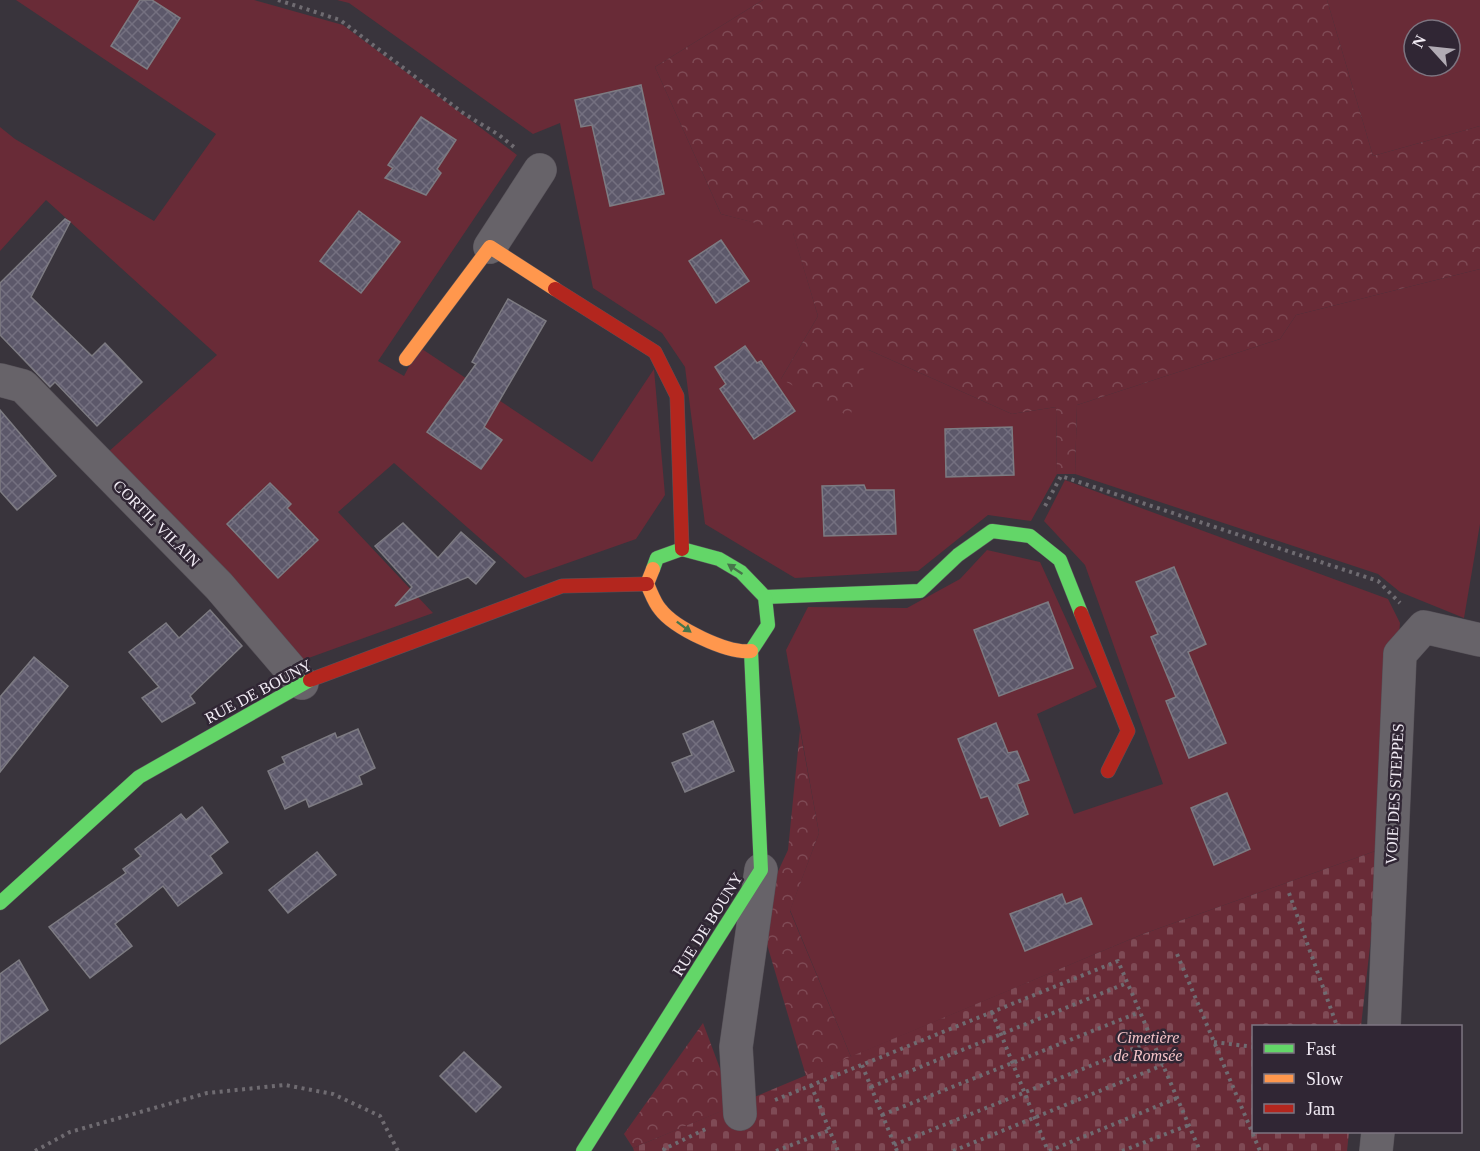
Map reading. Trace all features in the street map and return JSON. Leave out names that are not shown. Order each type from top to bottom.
[{"type":"street","points":[[406,359],[490,248],[540,170]]},
{"type":"street","points":[[490,248],[655,352],[677,396],[681,549]]},
{"type":"street","name":"CORTIL VILAIN","points":[[0,381],[23,386],[219,586],[302,683]]},
{"type":"street","points":[[765,597],[920,591],[958,555],[992,531],[1030,536],[1060,560],[1128,730],[1108,771]]},
{"type":"street","points":[[681,549],[720,559],[741,572],[765,597],[768,625],[751,651],[743,652],[698,638],[660,610],[647,584],[657,558],[681,549]]},
{"type":"street","name":"RUE DE BOUNY","points":[[0,903],[139,777],[302,683],[562,586],[647,584]]},
{"type":"street","points":[[1424,627],[1480,640]]},
{"type":"street","name":"VOIE DES STEPPES","points":[[1384,1025],[1400,654],[1424,627]]},
{"type":"street","name":"RUE DE BOUNY","points":[[584,1151],[761,870],[751,651]]},
{"type":"street","points":[[740,1114],[736,1047],[761,870]]},
{"type":"street","points":[[1376,1151],[1378,1133]]},
{"type":"path","points":[[278,0],[340,20],[463,113],[500,135]]},
{"type":"path","points":[[1061,476],[1378,581],[1424,627]]},
{"type":"path","points":[[1289,893],[1337,1025]]},
{"type":"path","points":[[1177,954],[1252,1132]]},
{"type":"path","points":[[897,1151],[862,1065],[1118,961],[1200,1151]]},
{"type":"path","points":[[871,1087],[1127,983]]},
{"type":"path","points":[[993,1012],[1048,1151],[1177,1098]]},
{"type":"path","points":[[882,1115],[1140,1012]]},
{"type":"path","points":[[894,1145],[1152,1041]]},
{"type":"path","points":[[1214,1042],[1252,1047]]},
{"type":"path","points":[[953,1151],[1163,1065]]},
{"type":"path","points":[[35,1151],[70,1132],[207,1093],[285,1085],[333,1094],[380,1116],[398,1151]]},
{"type":"path","points":[[811,1085],[838,1151]]},
{"type":"path","points":[[1122,1151],[1189,1125]]},
{"type":"path","points":[[776,1151],[830,1130]]},
{"type":"path","points":[[1252,1133],[1260,1151]]},
{"type":"green space","points":[[16,0],[254,0],[343,25],[517,155],[378,361],[404,376],[419,347],[592,462],[654,369],[665,495],[636,539],[525,578],[394,463],[338,512],[433,613],[303,660],[107,453],[217,355],[46,200],[0,251],[0,127],[15,139],[154,221],[216,134]]},
{"type":"green space","points":[[337,0],[763,0],[655,67],[721,214],[793,232],[818,316],[781,379],[869,350],[1012,414],[1056,407],[1057,474],[1031,521],[988,515],[918,571],[795,578],[705,524],[685,367],[662,333],[593,288],[560,123],[533,134],[349,3]]},
{"type":"green space","points":[[763,0],[1327,0],[1373,156],[1480,126],[1480,269],[1296,315],[1280,339],[1077,405],[1075,474],[1057,474],[1056,407],[1012,414],[869,350],[850,417],[781,379],[818,316],[793,233],[721,214],[655,67]]},
{"type":"green space","points":[[1327,0],[1480,0],[1480,126],[1373,156]]},
{"type":"green space","points":[[1480,269],[1480,524],[1464,618],[1400,592],[1378,574],[1075,474],[1077,405],[1280,339],[1296,315]]},
{"type":"green space","points":[[1065,480],[1388,599],[1400,623],[1381,849],[1143,934],[851,1057],[790,910],[819,833],[786,650],[808,607],[907,608],[960,579],[987,550],[1040,562],[1097,687],[1037,714],[1074,814],[1163,784],[1085,565],[1044,521]]},
{"type":"green space","points":[[800,730],[819,833],[790,911],[851,1057],[806,1076],[758,914],[788,850]]},
{"type":"green space","name":"Cimetière de Romsée","points":[[1381,849],[1361,1025],[1252,1025],[1252,1133],[1349,1133],[1347,1151],[634,1151],[633,1148],[1143,934]]},
{"type":"green space","points":[[703,1023],[734,1106],[633,1148],[624,1134]]},
{"type":"building","points":[[140,0],[152,0],[180,18],[147,69],[111,46]]},
{"type":"building","points":[[641,85],[664,194],[610,206],[592,125],[581,127],[575,100]]},
{"type":"building","points":[[421,117],[456,140],[437,169],[441,173],[426,195],[385,178],[393,168],[388,165]]},
{"type":"building","points":[[359,211],[400,242],[361,293],[320,261]]},
{"type":"building","points":[[65,219],[70,222],[31,297],[92,356],[105,343],[142,382],[97,426],[55,382],[50,387],[0,335],[0,283]]},
{"type":"building","points":[[721,240],[749,281],[716,303],[689,261]]},
{"type":"building","points":[[508,299],[546,321],[484,427],[502,440],[481,469],[427,432],[476,364],[472,362]]},
{"type":"building","points":[[745,346],[757,363],[761,361],[795,411],[754,439],[720,389],[726,384],[715,367]]},
{"type":"building","points":[[0,410],[56,476],[17,510],[0,491]]},
{"type":"building","points":[[1012,427],[1014,475],[946,477],[945,429]]},
{"type":"building","points":[[270,483],[291,504],[287,508],[318,540],[278,578],[227,524]]},
{"type":"building","points":[[864,485],[866,490],[894,490],[896,534],[824,536],[822,486]]},
{"type":"building","points":[[403,523],[438,558],[461,532],[495,562],[476,584],[468,577],[395,606],[412,587],[375,546]]},
{"type":"building","points":[[1174,567],[1206,644],[1188,652],[1226,743],[1189,758],[1166,701],[1176,697],[1151,637],[1158,634],[1136,582]]},
{"type":"building","points":[[1048,602],[1073,668],[999,696],[974,630]]},
{"type":"building","points":[[210,610],[242,646],[190,696],[195,703],[162,722],[142,698],[159,687],[129,652],[166,623],[179,638]]},
{"type":"building","points":[[34,657],[68,686],[0,772],[0,697]]},
{"type":"building","points":[[713,721],[734,771],[685,792],[672,763],[692,755],[683,734]]},
{"type":"building","points":[[996,723],[1008,753],[1017,751],[1029,780],[1017,784],[1028,814],[1000,826],[988,796],[981,798],[958,739]]},
{"type":"building","points":[[358,729],[375,768],[359,776],[362,784],[309,807],[306,799],[285,809],[268,771],[285,763],[282,757],[335,733],[337,738]]},
{"type":"building","points":[[1227,793],[1250,849],[1214,865],[1191,808]]},
{"type":"building","points":[[202,807],[228,842],[210,856],[222,873],[178,906],[163,886],[115,924],[132,946],[90,978],[49,927],[126,873],[123,869],[141,856],[135,849],[181,814],[186,820]]},
{"type":"building","points":[[317,852],[336,875],[288,913],[269,890]]},
{"type":"building","points":[[1062,894],[1066,904],[1081,898],[1092,924],[1025,951],[1010,914]]},
{"type":"building","points":[[19,960],[48,1010],[0,1044],[0,974]]},
{"type":"building","points":[[464,1052],[501,1087],[476,1112],[440,1076]]},
{"type":"traffic: fast","points":[[765,597],[920,591],[958,555],[992,531],[1030,536],[1060,560],[1081,613]]},
{"type":"traffic: fast","points":[[583,1151],[761,870],[751,651],[768,625],[765,597],[741,572],[719,559],[682,549],[657,558],[653,569]]},
{"type":"traffic: fast","points":[[0,903],[139,777],[310,680]]},
{"type":"traffic: slow","points":[[406,359],[490,247],[555,289]]},
{"type":"traffic: slow","points":[[653,569],[647,584],[656,603],[667,616],[689,631],[716,644],[741,651],[751,651]]},
{"type":"traffic: jam","points":[[555,289],[655,352],[677,396],[682,549]]},
{"type":"traffic: jam","points":[[310,680],[562,586],[647,584]]},
{"type":"traffic: jam","points":[[1081,613],[1128,731],[1108,771]]}]
